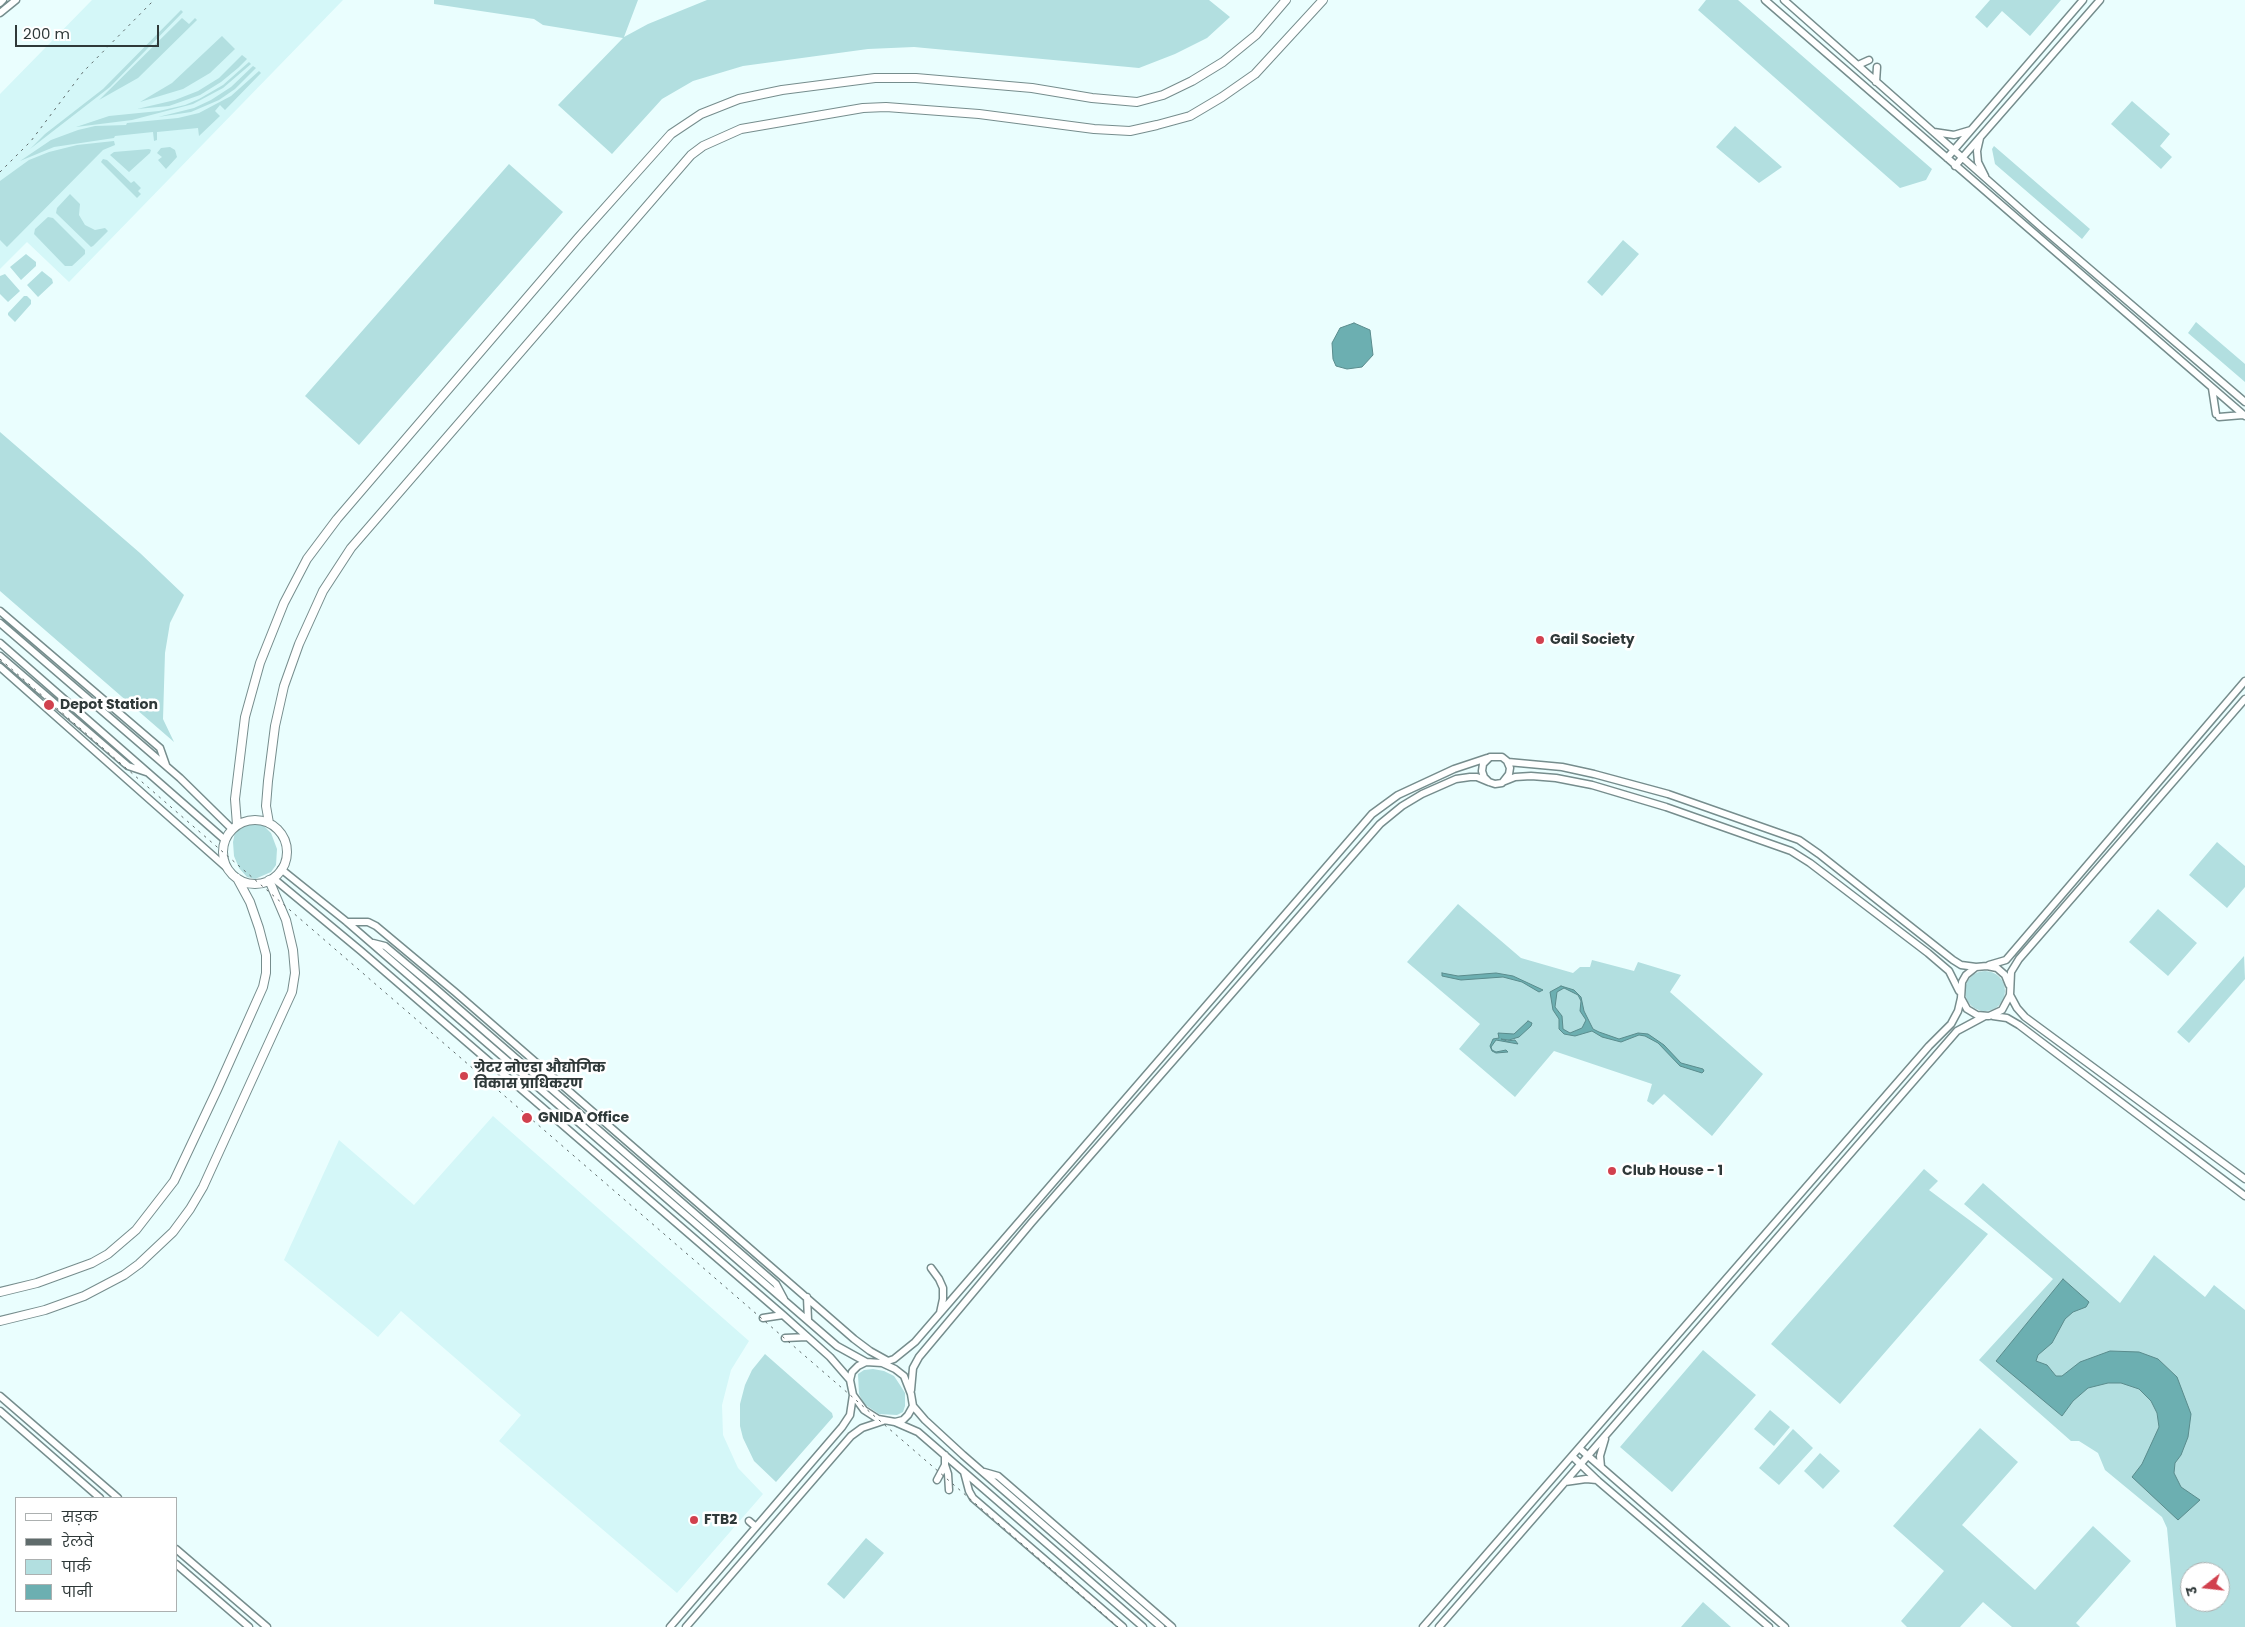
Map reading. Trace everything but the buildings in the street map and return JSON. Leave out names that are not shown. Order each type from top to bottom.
[{"type":"main road","points":[[0,1292],[37,1283],[92,1263],[108,1254],[136,1230],[174,1181],[263,987],[266,973],[266,955],[259,928],[250,902],[236,878],[228,869],[223,856],[225,840],[234,827],[235,799],[245,717],[266,646],[284,603],[308,559],[337,520],[447,390],[670,134],[701,114],[739,99],[782,90],[875,78],[916,78],[1032,88],[1092,98],[1137,102],[1163,95],[1192,81],[1223,62],[1256,35],[1286,0]]},
{"type":"main road","points":[[268,823],[266,806],[268,781],[275,726],[284,686],[299,644],[323,591],[351,548],[691,155],[703,146],[740,129],[863,108],[886,107],[979,114],[1094,129],[1130,131],[1157,125],[1190,116],[1222,98],[1255,74],[1324,0]]},
{"type":"main road","points":[[234,827],[251,820],[268,823],[277,829],[286,847],[286,857],[281,869],[271,879],[250,884],[236,878]]},
{"type":"main road","points":[[0,1321],[45,1310],[84,1296],[124,1275],[139,1264],[173,1232],[190,1209],[206,1179],[292,992],[295,972],[293,950],[286,920],[271,879]]},
{"type":"street","points":[[0,3],[4,0]]},
{"type":"street","points":[[0,13],[16,0]]},
{"type":"street","points":[[1765,0],[2244,416]]},
{"type":"street","points":[[1784,0],[1962,158],[2245,402]]},
{"type":"street","points":[[1947,158],[2083,0]]},
{"type":"street","points":[[1956,166],[2100,0]]},
{"type":"street","points":[[1858,65],[1869,60]]},
{"type":"street","points":[[1876,82],[1877,67]]},
{"type":"street","points":[[1933,132],[1954,135],[1972,129]]},
{"type":"street","points":[[1980,137],[1976,151],[1978,162],[1986,178]]},
{"type":"street","points":[[2212,388],[2218,415],[2244,416]]},
{"type":"street","points":[[0,611],[160,748],[166,766]]},
{"type":"street","points":[[0,623],[234,827]]},
{"type":"street","points":[[0,643],[225,840]]},
{"type":"street","points":[[0,656],[128,766],[149,774]]},
{"type":"street","points":[[0,667],[228,869]]},
{"type":"street","points":[[1423,1627],[1929,1046],[1951,1024],[1958,1011],[1962,982],[1966,975],[1979,967],[1997,964],[2006,960],[2245,681]]},
{"type":"street","points":[[1439,1627],[1957,1031],[2002,1010],[2010,995],[2010,972],[2019,959],[2245,699]]},
{"type":"street","points":[[281,869],[347,922],[843,1351],[866,1362],[885,1362],[908,1349],[1357,829],[1372,814],[1398,795],[1454,769],[1496,756],[1502,757],[1508,762],[1562,767],[1668,794],[1799,840],[1952,960],[1961,965],[1996,968],[2005,975],[2010,984]]},
{"type":"street","points":[[1488,758],[1483,764],[1482,770],[1484,777],[1489,782]]},
{"type":"street","points":[[1502,783],[1509,774],[1508,762]]},
{"type":"street","points":[[1161,1627],[924,1420],[913,1406],[911,1394],[913,1368],[919,1357],[1032,1222],[1380,824],[1402,806],[1440,785],[1470,777],[1502,783],[1515,777],[1556,778],[1592,785],[1666,807],[1791,851],[1810,863],[1949,970],[1967,1008],[1977,1015],[2007,1018],[2019,1025],[2245,1196]]},
{"type":"street","points":[[271,879],[513,1082],[783,1315],[830,1357],[850,1380]]},
{"type":"street","points":[[347,922],[368,922],[376,926],[863,1346],[900,1372],[911,1394]]},
{"type":"street","points":[[2010,995],[2017,1008],[2025,1016],[2245,1179]]},
{"type":"street","points":[[495,1085],[513,1082]]},
{"type":"street","points":[[932,1268],[943,1288],[940,1314]]},
{"type":"street","points":[[807,1297],[808,1320]]},
{"type":"street","points":[[763,1318],[783,1315]]},
{"type":"street","points":[[785,1338],[807,1337]]},
{"type":"street","points":[[670,1627],[846,1422],[850,1415],[853,1395],[850,1380],[852,1372],[866,1362]]},
{"type":"street","points":[[853,1395],[864,1410],[878,1419],[896,1422],[918,1432],[1143,1627]]},
{"type":"street","points":[[0,1396],[117,1497]]},
{"type":"street","points":[[896,1422],[903,1420],[913,1406]]},
{"type":"street","points":[[0,1411],[99,1497]]},
{"type":"street","points":[[686,1627],[851,1436],[862,1428],[886,1420]]},
{"type":"street","points":[[1601,1467],[1602,1446],[1608,1433]]},
{"type":"street","points":[[1579,1448],[1785,1627]]},
{"type":"street","points":[[945,1455],[949,1490]]},
{"type":"street","points":[[1572,1456],[1598,1481],[1768,1627]]},
{"type":"street","points":[[937,1480],[945,1465]]},
{"type":"street","points":[[964,1472],[973,1498],[1123,1627]]},
{"type":"street","points":[[983,1472],[998,1476],[1172,1627]]},
{"type":"street","points":[[1565,1482],[1586,1479],[1598,1481]]},
{"type":"street","points":[[749,1521],[756,1526]]},
{"type":"street","points":[[178,1551],[267,1627]]},
{"type":"street","points":[[178,1566],[249,1627]]},
{"type":"shaded area","points":[[92,0],[343,0],[69,282],[27,242],[0,269],[0,94]]},
{"type":"shaded area","points":[[493,1116],[749,1341],[731,1370],[722,1405],[723,1435],[738,1468],[763,1494],[677,1593],[499,1441],[521,1415],[401,1311],[378,1337],[284,1260],[339,1140],[414,1205]]},
{"type":"green space","points":[[434,0],[638,0],[624,37],[648,24],[707,0],[1209,0],[1230,17],[1207,38],[1175,54],[1139,68],[914,47],[868,49],[743,66],[693,81],[662,99],[612,154],[558,105],[623,38],[543,25],[534,19],[434,4]]},
{"type":"green space","points":[[1706,0],[1738,0],[1932,169],[1926,180],[1900,188],[1698,10]]},
{"type":"green space","points":[[1990,0],[2061,0],[2030,36],[2002,11],[1987,28],[1975,17]]},
{"type":"green space","points":[[181,10],[183,12],[110,87],[30,149],[45,134],[103,89]]},
{"type":"green space","points":[[182,18],[189,24],[195,18],[197,20],[138,78],[99,100]]},
{"type":"green space","points":[[222,36],[235,49],[210,73],[183,89],[140,102],[172,83]]},
{"type":"green space","points":[[242,55],[247,59],[238,68],[221,82],[200,95],[169,106],[137,109],[175,100],[198,91],[219,78]]},
{"type":"green space","points":[[249,62],[251,64],[223,88],[193,104],[132,120],[76,127],[109,116],[159,111],[185,105],[223,85]]},
{"type":"green space","points":[[253,66],[256,68],[235,89],[219,100],[191,112],[158,117],[194,108],[211,100],[231,87]]},
{"type":"green space","points":[[259,71],[261,73],[225,110],[220,105],[215,111],[220,116],[199,136],[198,128],[157,132],[157,140],[154,141],[153,132],[115,136],[114,138],[54,147],[20,161],[51,140],[78,130],[95,126],[126,125],[127,123],[178,118],[199,113],[231,96]]},
{"type":"green space","points":[[2132,101],[2170,134],[2160,146],[2172,157],[2161,169],[2111,124]]},
{"type":"green space","points":[[1735,126],[1782,167],[1759,183],[1716,147]]},
{"type":"green space","points":[[114,141],[115,145],[103,150],[7,247],[0,240],[0,181],[29,160],[49,152],[77,145]]},
{"type":"green space","points":[[1994,146],[2090,229],[2082,239],[1995,164],[1992,149]]},
{"type":"green space","points":[[170,147],[175,150],[177,157],[166,169],[158,160],[162,157],[157,153],[161,148]]},
{"type":"green space","points":[[151,150],[150,153],[129,172],[110,155],[114,152]]},
{"type":"green space","points":[[103,159],[107,160],[131,183],[134,181],[141,188],[138,191],[141,194],[137,198],[101,162]]},
{"type":"green space","points":[[509,164],[563,212],[359,445],[305,396]]},
{"type":"green space","points":[[70,194],[80,204],[79,215],[85,225],[95,230],[105,228],[108,231],[91,247],[56,213],[57,208]]},
{"type":"green space","points":[[48,217],[53,218],[85,250],[85,254],[72,266],[65,266],[34,234],[35,229]]},
{"type":"green space","points":[[1623,240],[1639,254],[1602,296],[1587,282]]},
{"type":"green space","points":[[26,254],[36,262],[36,266],[21,280],[10,267]]},
{"type":"green space","points":[[42,271],[52,279],[53,283],[38,297],[27,285]]},
{"type":"green space","points":[[5,274],[20,291],[8,302],[0,294],[0,276]]},
{"type":"green space","points":[[24,296],[31,300],[31,304],[15,322],[8,313]]},
{"type":"green space","points":[[2196,322],[2245,364],[2245,382],[2188,333]]},
{"type":"green space","points":[[0,432],[140,553],[184,595],[170,623],[165,653],[163,719],[174,742],[0,591]]},
{"type":"green space","points":[[257,823],[264,826],[271,833],[277,849],[276,865],[271,872],[255,879],[247,877],[239,868],[234,856],[233,842],[235,832],[241,826]]},
{"type":"green space","points":[[2217,842],[2245,866],[2245,887],[2227,908],[2189,875]]},
{"type":"green space","points":[[1458,904],[1521,958],[1573,973],[1580,967],[1590,967],[1592,960],[1634,971],[1638,962],[1681,975],[1670,992],[1763,1074],[1712,1136],[1664,1094],[1653,1105],[1647,1101],[1652,1084],[1554,1051],[1515,1097],[1459,1049],[1480,1024],[1407,962]]},
{"type":"green space","points":[[2158,909],[2197,943],[2168,976],[2129,942]]},
{"type":"green space","points":[[2244,956],[2245,979],[2189,1043],[2177,1032]]},
{"type":"green space","points":[[1989,971],[1996,974],[2002,980],[2005,991],[2004,999],[1996,1008],[1989,1011],[1981,1011],[1974,1008],[1966,999],[1965,987],[1968,980],[1977,972]]},
{"type":"green space","points":[[1924,1169],[1938,1181],[1929,1190],[1988,1234],[1840,1404],[1771,1344]]},
{"type":"green space","points":[[1983,1183],[2120,1303],[2154,1255],[2205,1297],[2214,1285],[2245,1310],[2245,1627],[2176,1627],[2167,1528],[2162,1517],[2105,1470],[2098,1453],[2079,1441],[2071,1441],[1979,1360],[2053,1279],[1964,1204]]},
{"type":"green space","points":[[1703,1350],[1756,1395],[1672,1492],[1620,1447]]},
{"type":"green space","points":[[765,1354],[832,1413],[833,1417],[776,1482],[754,1461],[743,1438],[740,1426],[740,1404],[745,1385],[752,1370]]},
{"type":"green space","points":[[864,1370],[884,1371],[894,1376],[905,1393],[903,1412],[897,1415],[879,1414],[864,1404],[859,1394],[858,1374]]},
{"type":"green space","points":[[1770,1410],[1790,1427],[1774,1446],[1754,1429]]},
{"type":"green space","points":[[1980,1428],[2018,1462],[1962,1525],[2035,1590],[2093,1526],[2131,1561],[2076,1623],[2080,1627],[2012,1627],[1983,1602],[1960,1627],[1907,1627],[1901,1621],[1944,1571],[1893,1526]]},
{"type":"green space","points":[[1793,1429],[1813,1448],[1779,1485],[1759,1468]]},
{"type":"green space","points":[[1820,1453],[1840,1471],[1823,1489],[1804,1471]]},
{"type":"green space","points":[[866,1538],[884,1553],[844,1599],[827,1584]]},
{"type":"green space","points":[[1703,1602],[1731,1627],[1681,1627]]},
{"type":"water","points":[[1354,323],[1370,330],[1373,355],[1362,367],[1347,369],[1336,366],[1333,359],[1332,343],[1340,328]]},
{"type":"water","points":[[1442,973],[1458,976],[1496,973],[1513,976],[1543,990],[1539,992],[1522,982],[1503,977],[1461,980],[1442,976]]},
{"type":"water","points":[[1561,986],[1574,990],[1581,997],[1584,1011],[1593,1029],[1619,1039],[1638,1033],[1648,1034],[1664,1045],[1681,1063],[1703,1069],[1704,1071],[1702,1073],[1680,1066],[1658,1043],[1645,1036],[1639,1035],[1621,1042],[1602,1037],[1592,1031],[1575,1036],[1564,1034],[1559,1029],[1559,1019],[1553,1010],[1550,992]],"holes":[[[1564,988],[1578,995],[1581,1001],[1580,1011],[1586,1020],[1582,1028],[1570,1033],[1563,1029],[1562,1016],[1555,1007],[1557,992]]]},
{"type":"water","points":[[1528,1021],[1532,1023],[1531,1026],[1519,1037],[1509,1040],[1501,1039],[1507,1041],[1515,1040],[1518,1044],[1496,1040],[1491,1047],[1492,1050],[1496,1052],[1506,1050],[1508,1052],[1496,1053],[1492,1051],[1490,1046],[1493,1039],[1499,1038],[1498,1033],[1514,1034]]},
{"type":"water","points":[[2063,1279],[2089,1302],[2086,1307],[2073,1312],[2065,1319],[2052,1343],[2038,1355],[2036,1361],[2047,1365],[2056,1376],[2062,1376],[2080,1362],[2110,1351],[2139,1352],[2158,1359],[2177,1377],[2191,1414],[2188,1437],[2181,1455],[2175,1463],[2174,1473],[2181,1487],[2200,1500],[2178,1520],[2132,1477],[2142,1464],[2159,1427],[2157,1413],[2151,1401],[2139,1389],[2121,1383],[2108,1383],[2088,1388],[2073,1401],[2062,1416],[1996,1361]]},
{"type":"railway","points":[[0,172],[31,141],[83,72],[154,0]]},
{"type":"railway","points":[[0,659],[1118,1627]]},
{"type":"place","name":"Gail Society","points":[[1540,640]]},
{"type":"place","name":"Depot Station","points":[[49,705]]},
{"type":"place","name":"ग्रेटर नोएडा औद्योगिक विकास प्राधिकरण","points":[[464,1076]]},
{"type":"place","name":"GNIDA Office","points":[[527,1118]]},
{"type":"place","name":"Club House - 1","points":[[1612,1171]]},
{"type":"place","name":"FTB2","points":[[694,1520]]}]
